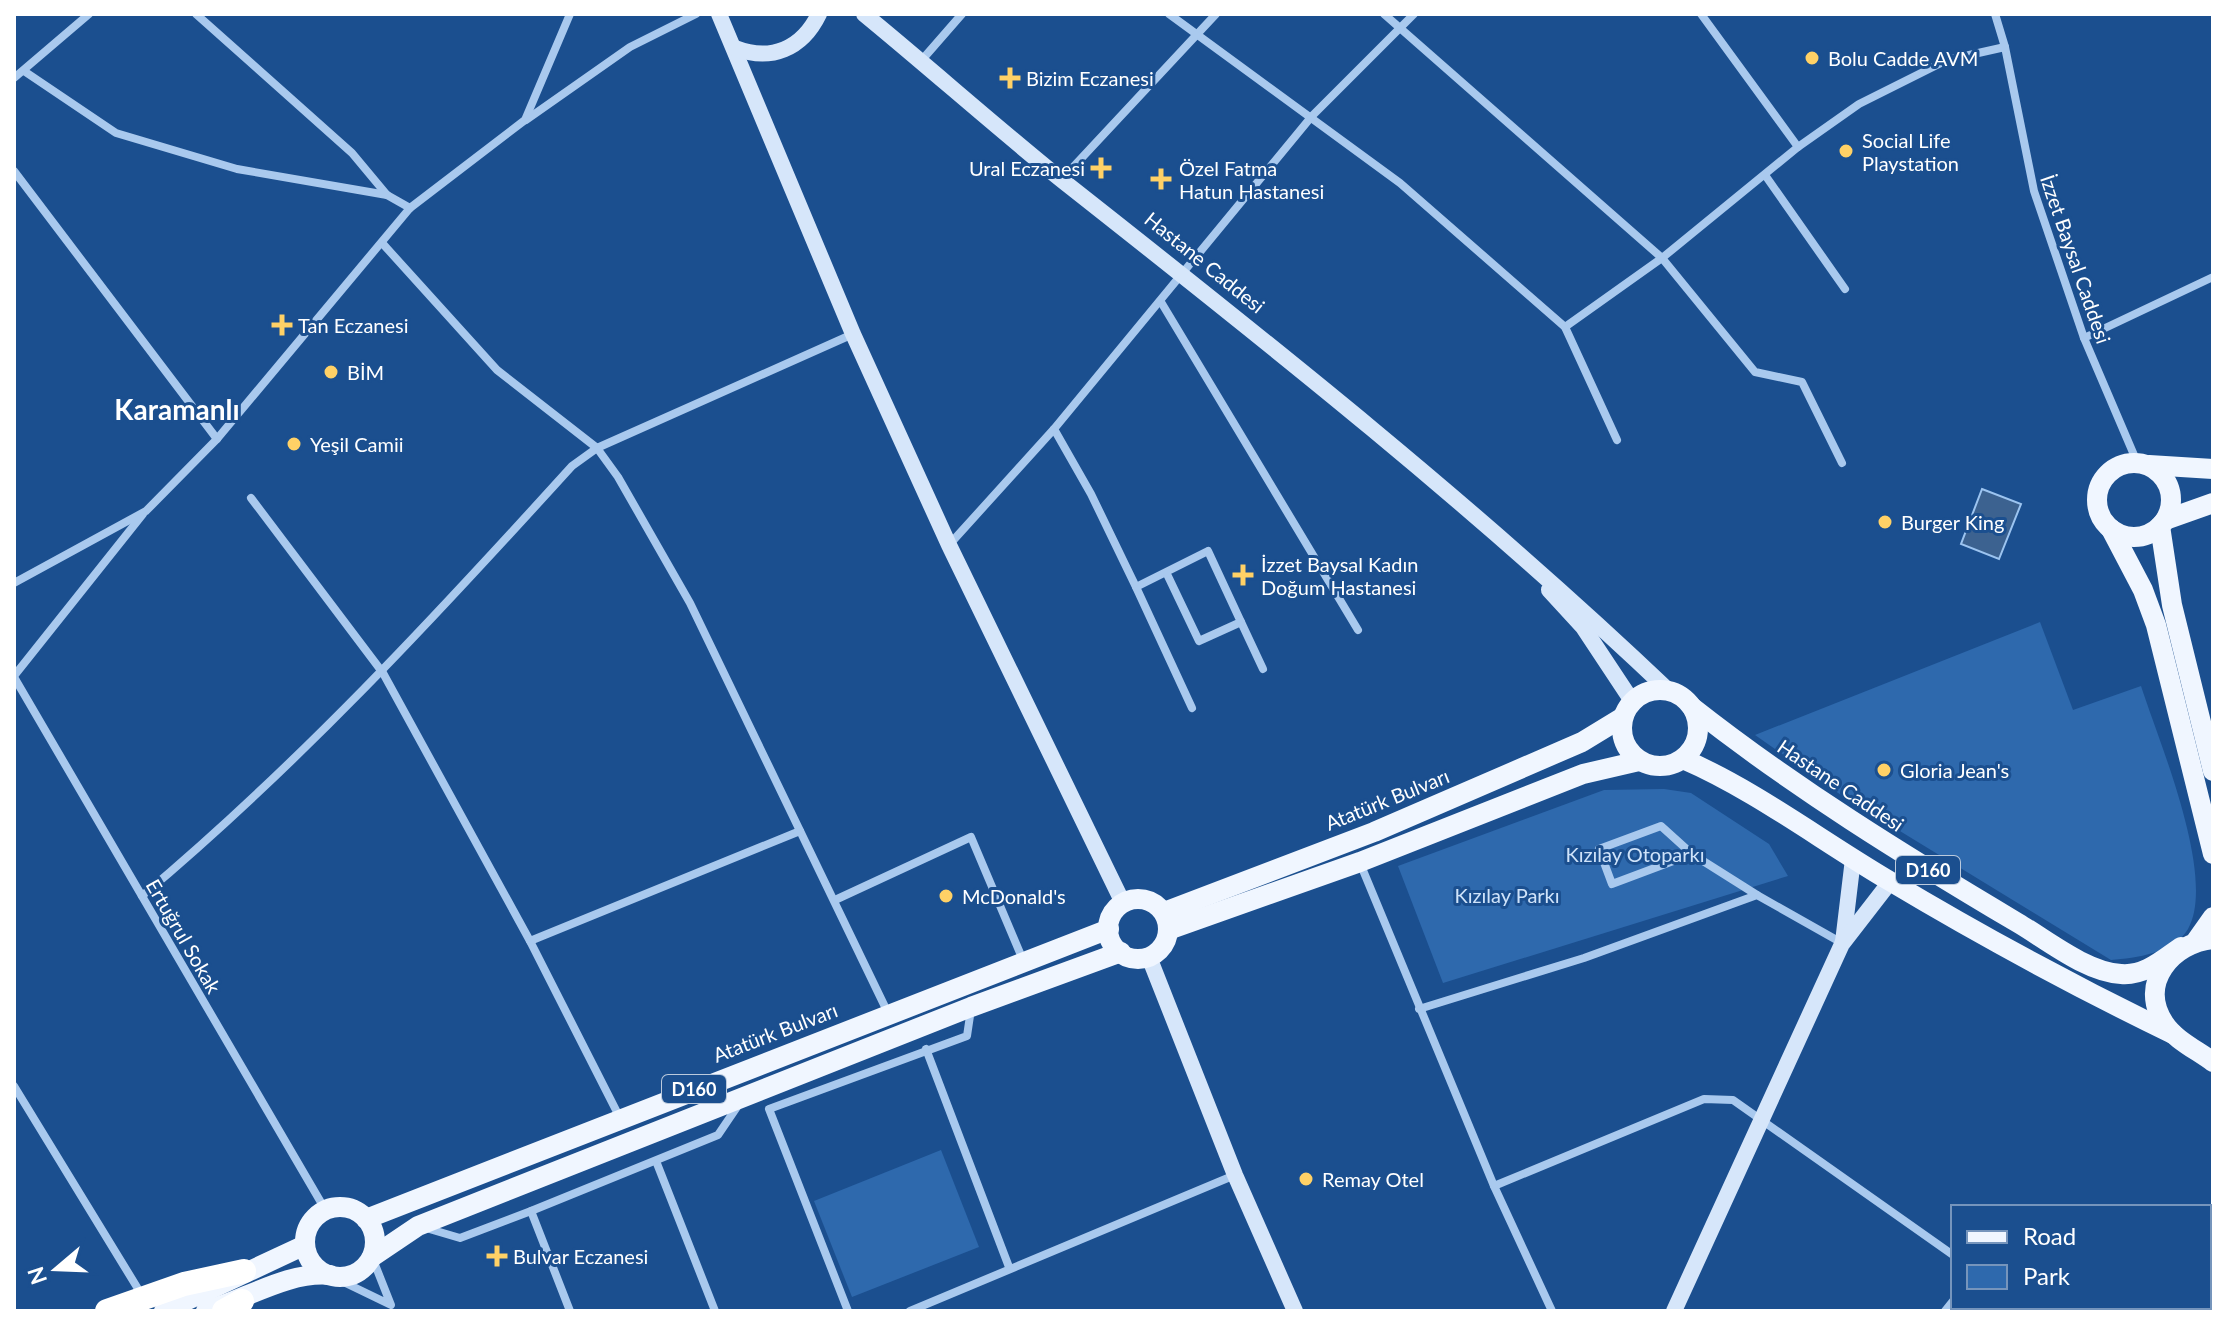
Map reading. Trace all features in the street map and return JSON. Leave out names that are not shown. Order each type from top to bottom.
[{"type":"highway","points":[[107,1311],[154,1304],[244,1271]]},
{"type":"main road","points":[[719,14],[853,334],[949,545],[1123,903]]},
{"type":"main road","points":[[735,48],[762,55],[792,47],[805,37],[819,14]]},
{"type":"main road","name":"Hastane Caddesi","points":[[864,14],[1062,179],[1183,272],[1548,576],[1669,691]]},
{"type":"main road","points":[[2213,469],[2142,463],[2116,467],[2101,481],[2097,502],[2099,512],[2143,590],[2156,625],[2213,854]]},
{"type":"main road","points":[[2142,463],[2164,478],[2169,488],[2170,510],[2163,523],[2172,605],[2213,771]]},
{"type":"main road","points":[[2111,529],[2133,537],[2145,535],[2163,523],[2213,503]]},
{"type":"main road","name":"Hastane Caddesi","points":[[1514,550],[1583,627],[1627,709]]},
{"type":"main road","points":[[1639,761],[1624,744],[1627,709],[1652,690],[1669,691]]},
{"type":"main road","name":"D160","points":[[1669,691],[1685,698],[1692,707]]},
{"type":"main road","points":[[1166,921],[1360,862],[1570,779],[1639,761],[1661,767],[1683,759],[1698,735],[1692,707]]},
{"type":"main road","name":"Hastane Caddesi","points":[[1692,707],[1811,796],[1889,847],[2078,958],[2119,974],[2142,973],[2197,942]]},
{"type":"main road","name":"Atatürk Bulvarı","points":[[1166,921],[1582,742],[1627,709]]},
{"type":"main road","name":"D160","points":[[1683,759],[1727,780],[1890,882],[2116,1007],[2179,1038],[2213,1048]]},
{"type":"main road","points":[[1842,944],[1853,859]]},
{"type":"main road","points":[[1674,1311],[1842,944],[1890,882]]},
{"type":"main road","points":[[1149,900],[1166,921],[1161,948],[1149,957],[1136,959],[1121,952],[1111,942],[1109,929],[1113,913],[1123,903],[1149,900]]},
{"type":"main road","name":"D160","points":[[2179,1038],[2162,1021],[2155,988],[2164,965],[2197,942],[2213,917]]},
{"type":"main road","name":"Atatürk Bulvarı","points":[[366,1219],[1109,929]]},
{"type":"main road","points":[[971,1007],[1121,952]]},
{"type":"main road","points":[[1149,957],[1235,1175],[1295,1311]]},
{"type":"main road","name":"D160","points":[[206,1311],[233,1306],[308,1273],[346,1277],[357,1273],[372,1257],[418,1226],[971,1007]]},
{"type":"main road","points":[[2179,1038],[2213,1062]]},
{"type":"main road","points":[[330,1275],[315,1266],[305,1245],[311,1223],[326,1211],[353,1210],[366,1219],[374,1234],[372,1257]]},
{"type":"main road","points":[[244,1271],[305,1245]]},
{"type":"street","points":[[14,78],[89,14]]},
{"type":"street","points":[[196,14],[352,153],[387,195]]},
{"type":"street","points":[[525,120],[570,14]]},
{"type":"street","points":[[14,676],[146,511],[217,439],[410,208],[525,120],[630,47],[696,14]]},
{"type":"street","points":[[921,61],[962,14]]},
{"type":"street","points":[[1169,14],[1400,183],[1565,327],[1617,440]]},
{"type":"street","points":[[1062,179],[1216,14]]},
{"type":"street","points":[[1384,14],[1662,258],[1755,372],[1802,382],[1842,463]]},
{"type":"street","points":[[949,545],[1054,429],[1312,116],[1414,14]]},
{"type":"street","points":[[1701,14],[1798,147]]},
{"type":"street","name":"İzzet Baysal Caddesi","points":[[1995,14],[2005,47],[2034,191],[2084,338],[2142,463]]},
{"type":"street","points":[[1565,327],[1662,258],[1798,147],[1859,104],[1947,60],[2005,47]]},
{"type":"street","points":[[24,71],[116,133],[237,169],[387,195],[410,208]]},
{"type":"street","points":[[14,171],[217,439]]},
{"type":"street","points":[[1765,175],[1845,289]]},
{"type":"street","points":[[383,244],[497,370],[597,448],[690,603],[888,1014]]},
{"type":"street","points":[[2084,338],[2213,277]]},
{"type":"street","points":[[1161,302],[1358,630]]},
{"type":"street","points":[[142,896],[213,836],[383,673],[572,466],[597,448],[853,334]]},
{"type":"street","points":[[1054,429],[1091,494],[1192,708]]},
{"type":"street","points":[[251,498],[383,673],[530,941],[620,1118]]},
{"type":"street","points":[[14,583],[146,511]]},
{"type":"street","points":[[1136,587],[1208,551],[1263,669]]},
{"type":"street","points":[[1166,572],[1199,641],[1241,622]]},
{"type":"street","name":"Ertuğrul Sokak","points":[[14,676],[326,1211]]},
{"type":"street","points":[[1692,854],[1612,884],[1599,849],[1661,826],[1692,854],[1842,944]]},
{"type":"street","points":[[530,941],[800,831]]},
{"type":"street","points":[[835,900],[971,837],[1023,960]]},
{"type":"street","points":[[1360,862],[1494,1186],[1552,1311]]},
{"type":"street","points":[[1419,1009],[1584,958],[1757,895]]},
{"type":"street","points":[[848,1311],[769,1109],[967,1036],[971,1007]]},
{"type":"street","points":[[926,1049],[1009,1267]]},
{"type":"street","points":[[14,1086],[154,1304]]},
{"type":"street","points":[[418,1226],[460,1238],[531,1211],[718,1135],[744,1096]]},
{"type":"street","points":[[1494,1186],[1704,1099],[1733,1100],[1951,1254]]},
{"type":"street","points":[[656,1161],[715,1311]]},
{"type":"street","points":[[910,1311],[1235,1175]]},
{"type":"street","points":[[531,1211],[570,1311]]},
{"type":"street","points":[[372,1257],[392,1308]]},
{"type":"street","points":[[330,1275],[392,1308]]},
{"type":"green space","points":[[2040,622],[2073,710],[2141,686],[2160,740],[2191,844],[2195,906],[2188,929],[2182,937],[2154,953],[2111,960],[1841,795],[1755,735]]},
{"type":"green space","points":[[1664,789],[1691,793],[1769,844],[1788,876],[1443,983],[1398,866],[1604,790]]},
{"type":"green space","points":[[941,1150],[979,1247],[852,1297],[814,1201]]},
{"type":"shaded area","points":[[1982,489],[2021,504],[1999,559],[1961,544]]},
{"type":"place","name":"Bolu Cadde AVM","points":[[1812,58]]},
{"type":"place","name":"Bizim Eczanesi","points":[[1010,78]]},
{"type":"place","name":"Social Life Playstation","points":[[1846,151]]},
{"type":"place","name":"Ural Eczanesi","points":[[1101,168]]},
{"type":"place","name":"Özel Fatma Hatun Hastanesi","points":[[1161,179]]},
{"type":"place","name":"Tan Eczanesi","points":[[282,325]]},
{"type":"place","name":"BİM","points":[[331,372]]},
{"type":"place","name":"Yeşil Camii","points":[[294,444]]},
{"type":"place","name":"Burger King","points":[[1885,522]]},
{"type":"place","name":"İzzet Baysal Kadın Doğum Hastanesi","points":[[1243,575]]},
{"type":"place","name":"Gloria Jean's","points":[[1884,770]]},
{"type":"place","name":"McDonald's","points":[[946,896]]},
{"type":"place","name":"Remay Otel","points":[[1306,1179]]},
{"type":"place","name":"Bulvar Eczanesi","points":[[497,1256]]},
{"type":"district","name":"Karamanlı","points":[[177,409]]},
{"type":"park label","name":"Kızılay Otoparkı","points":[[1635,854]]},
{"type":"park label","name":"Kızılay Parkı","points":[[1507,895]]}]
